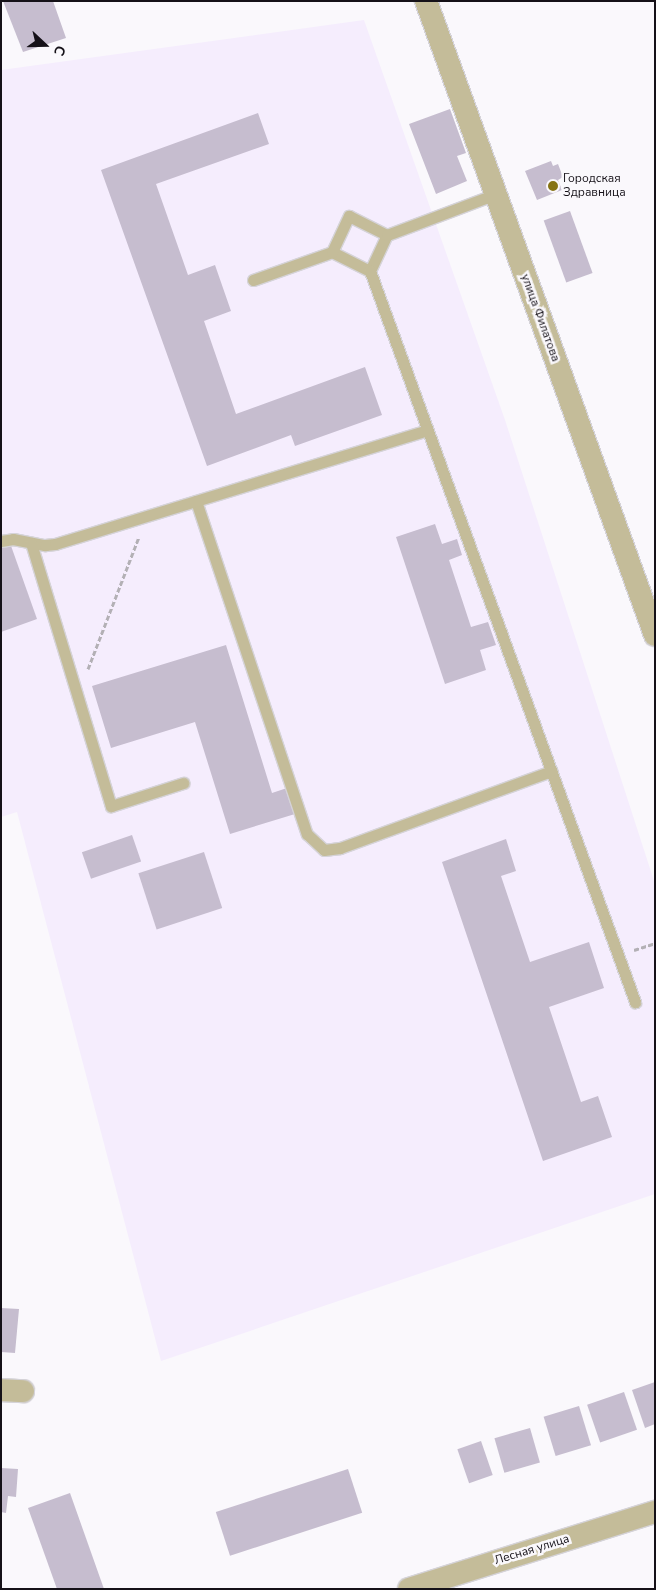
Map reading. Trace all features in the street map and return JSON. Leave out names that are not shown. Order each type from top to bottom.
[{"type":"street","name":"улица Филатова","points":[[426,1],[655,635]]},
{"type":"street","name":"Лесная улица","points":[[409,1589],[655,1512]]},
{"type":"lane","points":[[370,271],[387,235],[496,194]]},
{"type":"lane","points":[[253,280],[332,252],[349,216],[387,235]]},
{"type":"lane","points":[[332,252],[370,271],[635,1002]]},
{"type":"lane","points":[[1,541],[12,539],[31,543],[55,544],[427,430]]},
{"type":"lane","points":[[196,501],[307,834],[324,850],[340,848],[551,771]]},
{"type":"lane","points":[[31,543],[111,806],[183,783]]},
{"type":"path","points":[[78,694],[148,516]]},
{"type":"shaded area","points":[[364,20],[505,420],[655,884],[655,1194],[161,1361],[17,812],[1,817],[1,70]]},
{"type":"building","points":[[3,1],[53,1],[66,38],[23,52]]},
{"type":"building","points":[[450,109],[466,153],[457,156],[467,181],[436,194],[409,124]]},
{"type":"building","points":[[258,113],[269,144],[156,184],[188,275],[215,265],[231,311],[204,321],[236,414],[365,367],[382,415],[295,446],[291,435],[207,466],[101,170]]},
{"type":"building","points":[[551,161],[553,166],[558,164],[563,177],[558,180],[562,190],[537,200],[525,171]]},
{"type":"building","points":[[570,211],[593,273],[566,283],[544,221]]},
{"type":"building","points":[[435,524],[442,544],[457,539],[462,555],[449,560],[471,627],[488,622],[496,645],[480,650],[486,670],[445,684],[396,537]]},
{"type":"building","points":[[10,543],[37,619],[1,632],[1,546]]},
{"type":"building","points":[[226,645],[272,793],[287,788],[295,814],[230,834],[195,722],[111,748],[92,686]]},
{"type":"building","points":[[132,835],[141,861],[91,879],[82,852]]},
{"type":"building","points":[[506,839],[516,871],[501,876],[530,962],[589,942],[604,988],[549,1007],[581,1102],[598,1096],[612,1137],[543,1161],[442,862]]},
{"type":"building","points":[[204,852],[222,908],[157,929],[138,873]]},
{"type":"building","points":[[1,1308],[19,1309],[15,1353],[1,1352]]},
{"type":"building","points":[[655,1382],[655,1424],[645,1428],[632,1390]]},
{"type":"building","points":[[624,1392],[637,1430],[600,1443],[587,1405]]},
{"type":"building","points":[[579,1406],[591,1445],[556,1456],[544,1417]]},
{"type":"building","points":[[530,1428],[540,1463],[504,1473],[494,1438]]},
{"type":"building","points":[[481,1441],[493,1475],[469,1483],[457,1449]]},
{"type":"building","points":[[1,1468],[18,1469],[16,1497],[8,1496],[6,1513],[1,1512]]},
{"type":"building","points":[[348,1469],[362,1513],[230,1556],[216,1512]]},
{"type":"building","points":[[70,1493],[104,1589],[57,1589],[28,1508]]},
{"type":"place","name":"Городская Здравница","points":[[553,186]]}]
